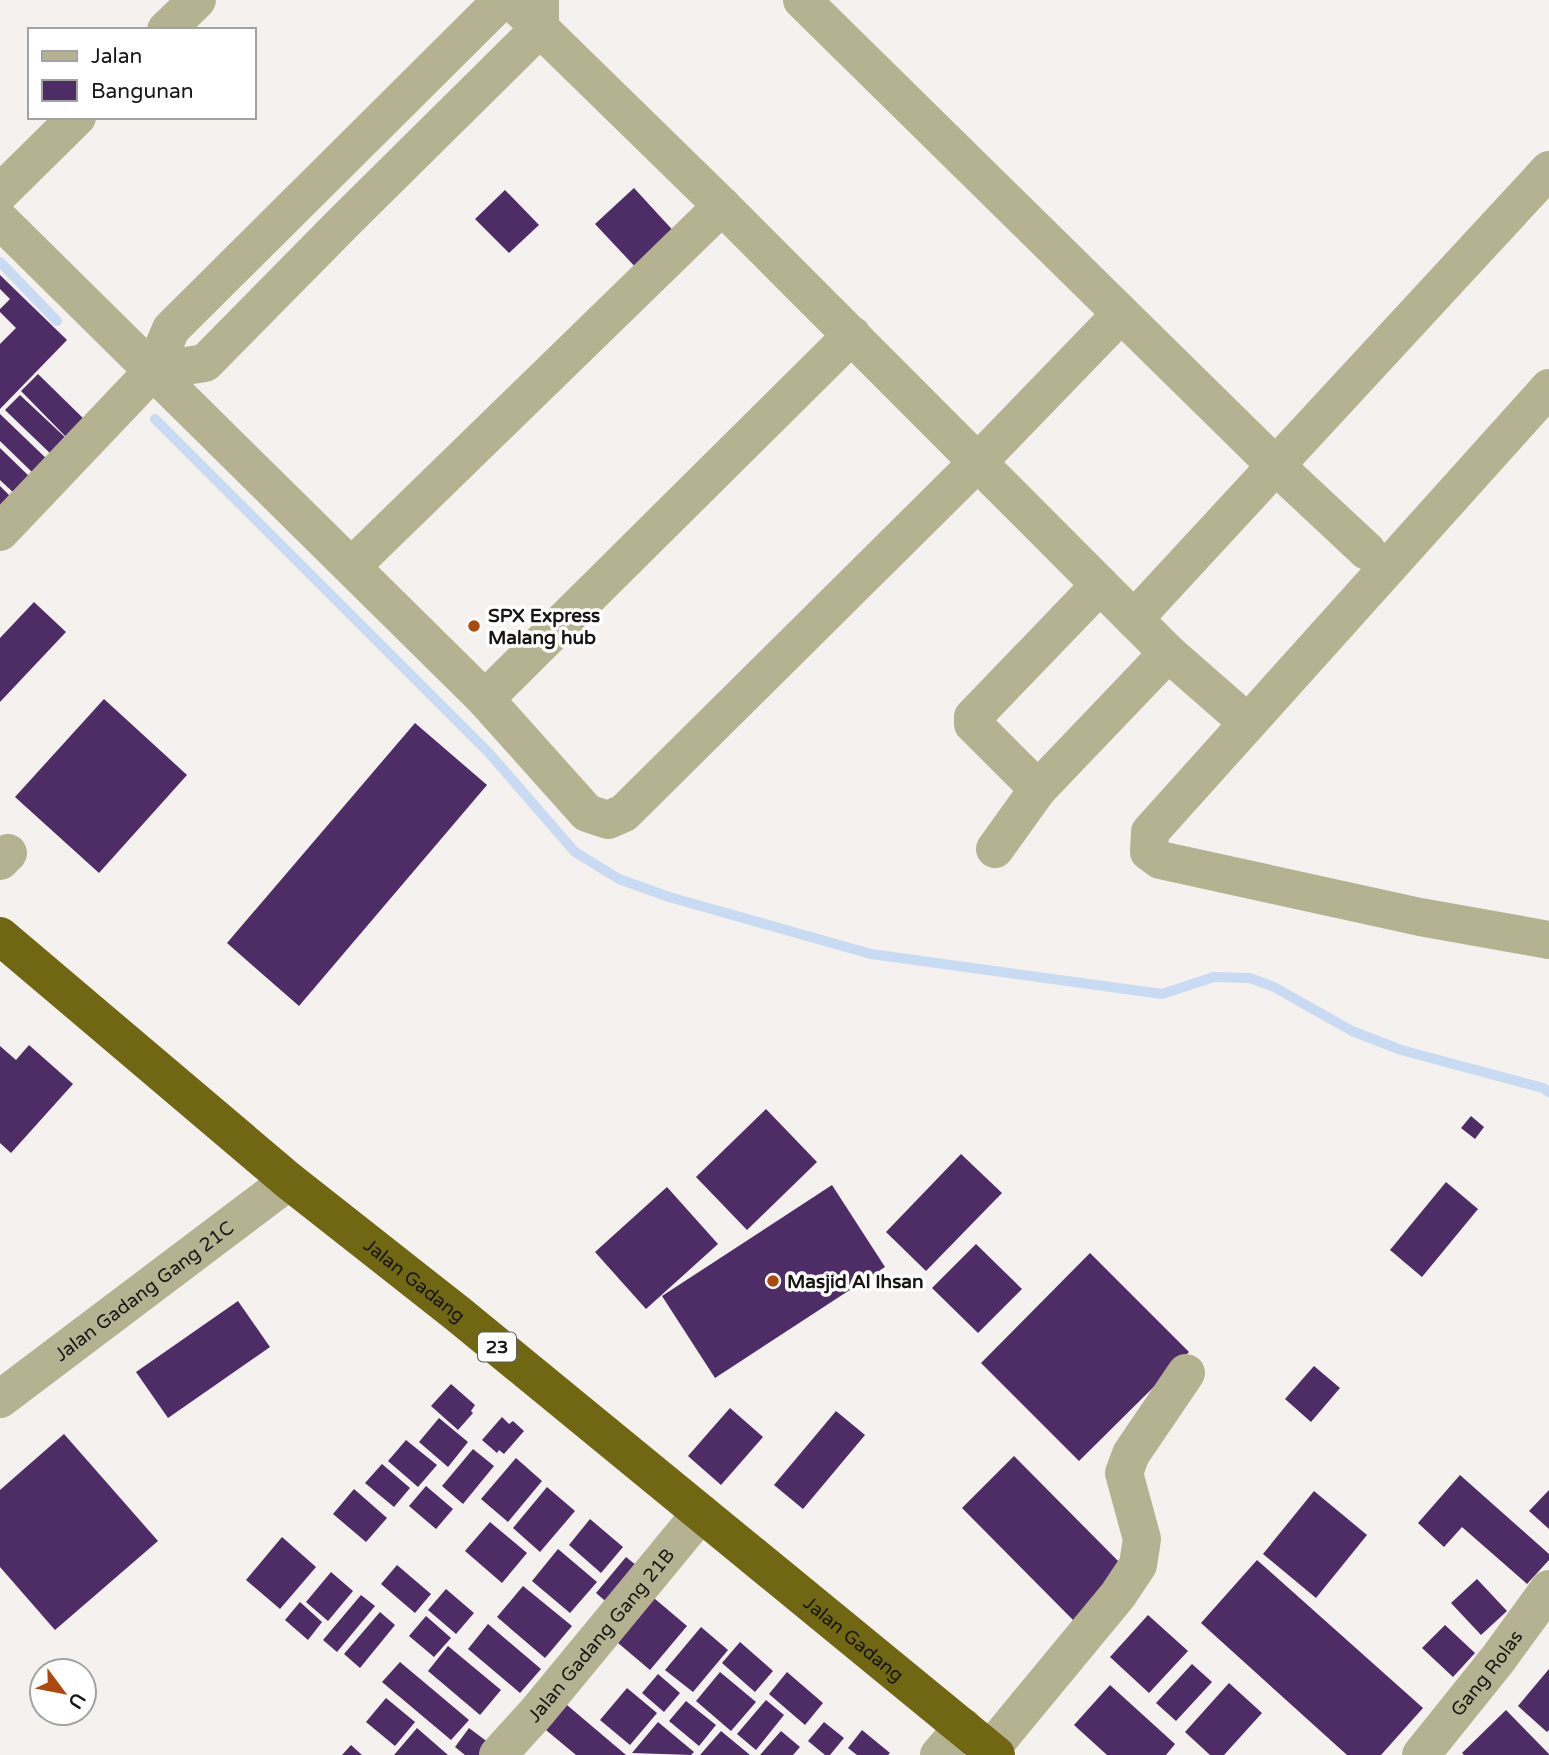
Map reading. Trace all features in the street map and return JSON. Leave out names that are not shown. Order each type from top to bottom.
[{"type":"highway","name":"Jalan Gadang","points":[[0,936],[289,1181],[458,1314],[701,1513],[972,1747]]},
{"type":"street","points":[[168,28],[197,0]]},
{"type":"street","points":[[0,532],[153,372],[172,329],[502,0]]},
{"type":"street","points":[[511,0],[540,14],[722,206],[977,463],[1168,653],[1231,709]]},
{"type":"street","points":[[802,0],[1276,466],[1367,551]]},
{"type":"street","points":[[153,372],[205,363],[344,222],[540,14]]},
{"type":"street","points":[[0,193],[75,119]]},
{"type":"street","points":[[1135,619],[1549,170]]},
{"type":"street","points":[[313,191],[344,222]]},
{"type":"street","points":[[352,566],[722,206]]},
{"type":"street","points":[[0,220],[485,699],[587,813],[608,820],[624,813],[977,463],[1121,314]]},
{"type":"street","points":[[485,699],[852,335]]},
{"type":"street","points":[[1549,388],[1150,831],[1149,852],[1160,860],[1420,917],[1549,940]]},
{"type":"street","points":[[1038,789],[972,724],[973,717],[1100,586]]},
{"type":"street","points":[[995,849],[1038,789],[1168,653]]},
{"type":"street","name":"Jalan Gadang Gang 21C","points":[[0,1399],[289,1181]]},
{"type":"street","points":[[972,1747],[1118,1595],[1138,1565],[1142,1539],[1124,1473],[1131,1454],[1186,1373]]},
{"type":"street","name":"Jalan Gadang Gang 21B","points":[[498,1755],[537,1712],[701,1513]]},
{"type":"street","name":"Gang Rolas","points":[[1421,1755],[1498,1659],[1549,1589]]},
{"type":"building","points":[[634,188],[679,237],[640,272],[595,224]]},
{"type":"building","points":[[505,190],[539,225],[509,253],[475,219]]},
{"type":"building","points":[[0,275],[67,340],[0,409],[0,344],[16,328],[0,312],[10,299],[0,289]]},
{"type":"building","points":[[38,374],[87,422],[69,440],[21,391]]},
{"type":"building","points":[[20,395],[68,440],[53,456],[5,410]]},
{"type":"building","points":[[0,414],[50,462],[36,476],[0,441]]},
{"type":"building","points":[[0,448],[32,479],[16,495],[0,480]]},
{"type":"building","points":[[0,486],[12,498],[0,510]]},
{"type":"building","points":[[34,602],[66,632],[0,702],[0,638]]},
{"type":"building","points":[[104,699],[187,775],[99,873],[15,797]]},
{"type":"building","points":[[415,723],[487,785],[299,1006],[227,943]]},
{"type":"building","points":[[29,1045],[73,1084],[11,1153],[0,1143],[0,1046],[16,1060]]},
{"type":"building","points":[[766,1109],[817,1162],[747,1230],[696,1177]]},
{"type":"building","points":[[1471,1116],[1484,1127],[1475,1139],[1461,1128]]},
{"type":"building","points":[[961,1154],[1002,1193],[926,1271],[886,1232]]},
{"type":"building","points":[[1446,1182],[1478,1209],[1422,1277],[1390,1250]]},
{"type":"building","name":"Masjid Al Ihsan","points":[[832,1185],[885,1267],[715,1378],[662,1296]]},
{"type":"building","points":[[667,1187],[718,1244],[646,1309],[595,1252]]},
{"type":"building","points":[[976,1244],[1022,1289],[978,1333],[932,1288]]},
{"type":"building","points":[[1090,1253],[1189,1352],[1079,1461],[981,1363]]},
{"type":"building","points":[[238,1301],[270,1347],[168,1418],[136,1372]]},
{"type":"building","points":[[1314,1366],[1340,1388],[1311,1422],[1285,1399]]},
{"type":"building","points":[[451,1384],[475,1405],[471,1411],[473,1413],[458,1430],[431,1406]]},
{"type":"building","points":[[730,1408],[763,1437],[721,1485],[688,1456]]},
{"type":"building","points":[[836,1411],[865,1435],[803,1509],[774,1485]]},
{"type":"building","points":[[502,1417],[509,1424],[513,1421],[524,1431],[504,1454],[499,1450],[497,1453],[482,1440]]},
{"type":"building","points":[[439,1418],[468,1442],[448,1467],[419,1442]]},
{"type":"building","points":[[64,1434],[158,1541],[55,1630],[0,1567],[0,1490]]},
{"type":"building","points":[[406,1440],[437,1465],[418,1487],[388,1461]]},
{"type":"building","points":[[473,1449],[494,1466],[463,1504],[442,1486]]},
{"type":"building","points":[[1014,1456],[1127,1570],[1075,1622],[962,1508]]},
{"type":"building","points":[[516,1458],[542,1481],[508,1522],[481,1499]]},
{"type":"building","points":[[382,1464],[410,1488],[394,1507],[365,1483]]},
{"type":"building","points":[[1460,1475],[1549,1554],[1549,1560],[1527,1584],[1462,1527],[1444,1547],[1418,1523]]},
{"type":"building","points":[[426,1486],[453,1509],[436,1529],[409,1506]]},
{"type":"building","points":[[547,1487],[575,1511],[540,1552],[513,1528]]},
{"type":"building","points":[[354,1489],[387,1518],[366,1542],[333,1514]]},
{"type":"building","points":[[1549,1490],[1549,1529],[1529,1511]]},
{"type":"building","points":[[1314,1491],[1367,1535],[1316,1598],[1263,1554]]},
{"type":"building","points":[[590,1519],[623,1547],[601,1573],[569,1545]]},
{"type":"building","points":[[490,1522],[527,1553],[502,1583],[465,1551]]},
{"type":"building","points":[[282,1537],[316,1567],[280,1609],[246,1580]]},
{"type":"building","points":[[558,1549],[597,1582],[570,1613],[532,1581]]},
{"type":"building","points":[[626,1557],[647,1574],[616,1610],[596,1593]]},
{"type":"building","points":[[1257,1560],[1423,1708],[1381,1755],[1347,1755],[1201,1623]]},
{"type":"building","points":[[397,1565],[431,1594],[415,1613],[381,1584]]},
{"type":"building","points":[[331,1572],[353,1591],[328,1621],[306,1602]]},
{"type":"building","points":[[1477,1579],[1507,1611],[1481,1635],[1451,1603]]},
{"type":"building","points":[[523,1586],[572,1626],[545,1658],[497,1617]]},
{"type":"building","points":[[446,1589],[474,1613],[456,1634],[428,1610]]},
{"type":"building","points":[[648,1593],[687,1626],[650,1670],[611,1637]]},
{"type":"building","points":[[361,1595],[375,1606],[337,1652],[323,1640]]},
{"type":"building","points":[[300,1602],[322,1622],[308,1640],[285,1620]]},
{"type":"building","points":[[380,1612],[395,1625],[360,1668],[344,1654]]},
{"type":"building","points":[[1148,1615],[1188,1651],[1149,1693],[1110,1657]]},
{"type":"building","points":[[426,1616],[451,1638],[434,1657],[409,1636]]},
{"type":"building","points":[[488,1624],[541,1669],[520,1693],[468,1649]]},
{"type":"building","points":[[1445,1625],[1475,1653],[1453,1677],[1422,1648]]},
{"type":"building","points":[[701,1627],[728,1650],[693,1692],[665,1670]]},
{"type":"building","points":[[740,1642],[773,1671],[755,1692],[722,1663]]},
{"type":"building","points":[[448,1646],[501,1690],[480,1715],[428,1671]]},
{"type":"building","points":[[400,1662],[469,1720],[451,1740],[382,1682]]},
{"type":"building","points":[[1192,1664],[1212,1682],[1176,1721],[1156,1703]]},
{"type":"building","points":[[1549,1669],[1549,1730],[1547,1732],[1518,1706]]},
{"type":"building","points":[[720,1672],[756,1702],[731,1731],[696,1701]]},
{"type":"building","points":[[787,1672],[823,1703],[805,1725],[769,1694]]},
{"type":"building","points":[[658,1674],[680,1693],[664,1712],[642,1693]]},
{"type":"building","points":[[1229,1683],[1262,1713],[1224,1755],[1210,1755],[1185,1732]]},
{"type":"building","points":[[1110,1685],[1175,1744],[1166,1755],[1107,1755],[1074,1725]]},
{"type":"building","points":[[627,1688],[657,1713],[630,1745],[600,1720]]},
{"type":"building","points":[[386,1698],[415,1722],[395,1746],[366,1722]]},
{"type":"building","points":[[766,1700],[784,1715],[756,1750],[737,1734]]},
{"type":"building","points":[[686,1701],[716,1725],[699,1746],[669,1721]]},
{"type":"building","points":[[567,1705],[626,1755],[576,1755],[546,1730]]},
{"type":"building","points":[[1506,1710],[1549,1754],[1549,1755],[1462,1753]]},
{"type":"building","points":[[658,1722],[694,1752],[691,1755],[632,1753]]},
{"type":"building","points":[[824,1722],[844,1738],[830,1755],[825,1755],[808,1741]]},
{"type":"building","points":[[417,1728],[448,1755],[394,1755]]},
{"type":"building","points":[[469,1728],[493,1746],[485,1755],[465,1755],[455,1747]]},
{"type":"building","points":[[862,1730],[890,1753],[857,1755],[848,1748]]},
{"type":"building","points":[[721,1731],[750,1755],[700,1755]]},
{"type":"building","points":[[781,1731],[800,1747],[793,1755],[760,1755]]},
{"type":"building","points":[[351,1745],[362,1755],[342,1755]]},
{"type":"waterway","points":[[0,262],[57,321]]},
{"type":"waterway","points":[[155,419],[489,753],[575,852],[619,879],[669,897],[871,954],[1162,994],[1214,977],[1250,978],[1274,987],[1352,1031],[1401,1050],[1543,1088],[1549,1092]]},
{"type":"place","name":"SPX Express Malang hub","points":[[474,626]]},
{"type":"place","name":"Masjid Al Ihsan","points":[[773,1281]]}]
